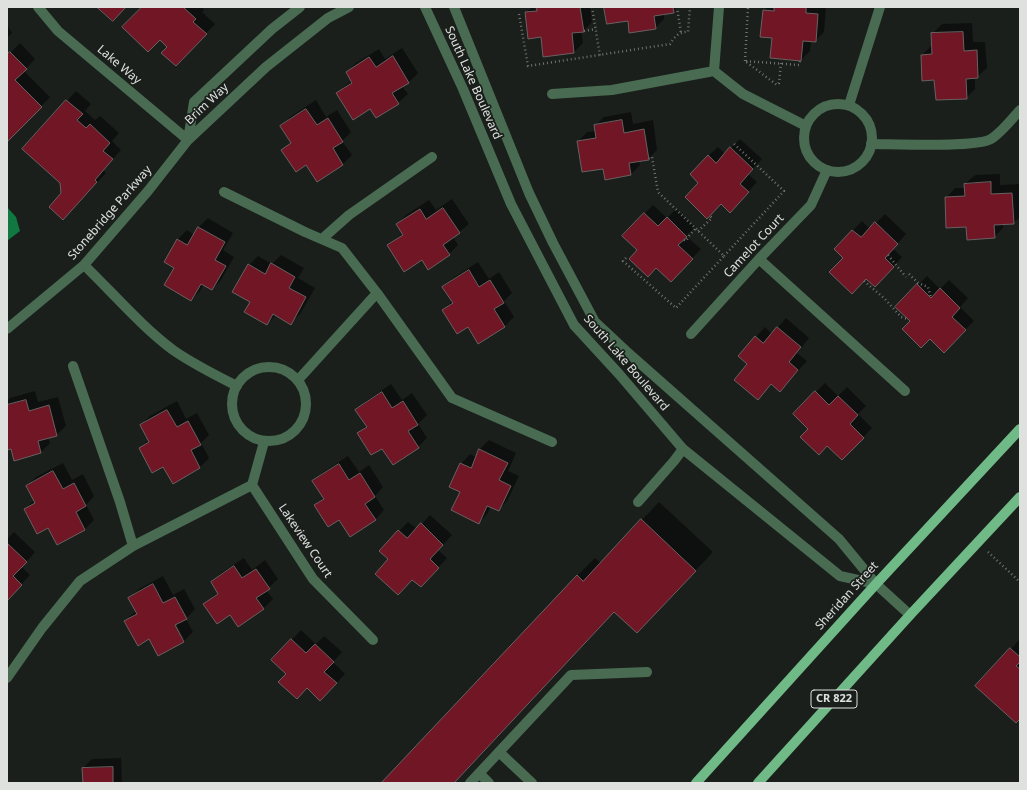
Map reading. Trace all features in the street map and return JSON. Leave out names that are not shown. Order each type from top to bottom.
[{"type":"main road","name":"Sheridan Street","points":[[696,783],[876,584],[1020,429]]},
{"type":"main road","name":"CR 822","points":[[758,783],[910,615],[1020,497]]},
{"type":"street","name":"Lake Way","points":[[38,7],[58,31],[188,140]]},
{"type":"street","name":"Brim Way","points":[[188,140],[194,102],[272,29],[300,7]]},
{"type":"street","name":"Brim Way","points":[[188,140],[266,67],[328,18],[349,7]]},
{"type":"street","name":"South Lake Boulevard","points":[[425,7],[463,89],[511,204],[574,325],[619,374],[683,449],[840,576],[876,584]]},
{"type":"street","name":"South Lake Boulevard","points":[[454,7],[530,193],[553,243],[595,322],[839,539],[876,584],[910,615]]},
{"type":"street","points":[[714,71],[719,7]]},
{"type":"street","points":[[849,105],[880,7]]},
{"type":"street","points":[[552,94],[612,90],[714,71],[743,94],[806,126]]},
{"type":"street","points":[[836,103],[849,105],[860,112],[869,122],[872,135],[870,149],[864,160],[853,168],[840,172],[827,170],[815,163],[807,153],[804,140],[806,126],[812,115],[823,107],[836,103]]},
{"type":"street","points":[[871,144],[963,144],[981,142],[991,139],[1020,110]]},
{"type":"street","name":"Stonebridge Parkway","points":[[7,328],[84,265],[148,191],[188,140]]},
{"type":"street","points":[[322,239],[349,215],[432,158]]},
{"type":"street","name":"Camelot Court","points":[[691,334],[759,258],[811,205],[827,170]]},
{"type":"street","points":[[224,192],[342,248],[377,293],[452,398],[552,442]]},
{"type":"street","points":[[759,258],[905,391]]},
{"type":"street","points":[[84,265],[153,334],[173,350],[204,369],[237,386]]},
{"type":"street","points":[[298,380],[377,293]]},
{"type":"street","points":[[73,366],[120,502],[133,546]]},
{"type":"street","points":[[266,367],[278,368],[289,372],[298,380],[304,391],[307,403],[305,416],[298,428],[289,436],[277,441],[264,442],[252,438],[243,431],[236,421],[232,409],[233,397],[237,386],[244,377],[254,370],[266,367]]},
{"type":"street","points":[[7,678],[42,628],[80,582],[133,546],[252,484],[264,442]]},
{"type":"street","points":[[638,502],[683,449]]},
{"type":"street","name":"Lakeview Court","points":[[252,484],[313,579],[373,640]]},
{"type":"street","points":[[470,783],[571,675],[647,672]]},
{"type":"street","points":[[499,752],[532,783]]},
{"type":"street","points":[[479,774],[490,783]]},
{"type":"path","points":[[592,7],[600,56]]},
{"type":"path","points":[[677,7],[681,33]]},
{"type":"path","points":[[519,14],[528,66],[670,44],[681,33],[688,32],[690,7]]},
{"type":"path","points":[[745,61],[748,7]]},
{"type":"path","points":[[584,31],[596,29]]},
{"type":"path","points":[[745,61],[799,64],[800,61]]},
{"type":"path","points":[[745,61],[777,85],[779,83],[781,63]]},
{"type":"path","points":[[626,258],[623,261],[676,308],[784,191],[733,143]]},
{"type":"path","points":[[649,158],[652,157],[658,192],[724,256]]},
{"type":"path","points":[[684,240],[686,242],[689,236],[712,218],[710,216]]},
{"type":"path","points":[[888,255],[907,275],[918,283],[928,287],[931,298]]},
{"type":"path","points":[[864,281],[885,299],[901,317],[908,319]]},
{"type":"path","points":[[978,542],[1020,582]]},
{"type":"shaded area","points":[[7,207],[16,217],[20,231],[7,241]]},
{"type":"building","points":[[97,7],[126,7],[113,21]]},
{"type":"building","points":[[142,7],[183,7],[196,19],[193,22],[207,34],[176,66],[161,53],[167,47],[160,40],[148,52],[122,27]]},
{"type":"building","points":[[536,7],[580,7],[584,32],[572,33],[574,53],[543,57],[541,37],[528,39],[525,12],[537,11]]},
{"type":"building","points":[[604,7],[673,7],[674,13],[654,16],[656,29],[629,33],[628,21],[607,24]]},
{"type":"building","points":[[774,7],[806,7],[806,13],[818,14],[816,42],[803,41],[801,61],[770,58],[772,38],[760,37],[763,10],[774,11]]},
{"type":"building","points":[[963,32],[964,51],[977,50],[978,78],[966,79],[967,99],[936,100],[934,80],[922,81],[921,55],[932,54],[931,33]]},
{"type":"building","points":[[10,52],[27,69],[15,80],[42,107],[7,142],[7,54]]},
{"type":"building","points":[[393,56],[409,83],[392,93],[399,104],[376,118],[370,109],[353,120],[336,93],[352,83],[346,72],[369,57],[376,67]]},
{"type":"building","points":[[66,100],[83,114],[77,120],[86,128],[90,124],[110,143],[103,151],[113,159],[95,180],[97,182],[63,220],[49,207],[61,193],[60,183],[22,149]]},
{"type":"building","points":[[306,109],[317,125],[328,118],[343,142],[333,148],[343,165],[317,182],[306,165],[296,172],[281,150],[291,143],[280,126]]},
{"type":"building","points":[[622,120],[624,133],[644,129],[649,160],[629,163],[631,175],[605,180],[603,169],[582,172],[577,141],[596,138],[594,125]]},
{"type":"building","points":[[730,147],[753,169],[740,184],[749,192],[730,213],[721,204],[707,219],[685,197],[698,183],[690,174],[708,155],[716,163]]},
{"type":"building","points":[[991,182],[991,194],[1012,193],[1014,224],[994,225],[995,238],[967,240],[966,227],[946,228],[945,197],[965,196],[964,184]]},
{"type":"building","points":[[443,208],[460,233],[443,245],[450,255],[428,270],[422,260],[404,272],[387,245],[403,235],[396,224],[420,209],[426,219]]},
{"type":"building","points":[[644,213],[658,226],[667,217],[687,237],[678,245],[693,259],[671,282],[656,268],[648,277],[629,259],[637,250],[622,236]]},
{"type":"building","points":[[875,222],[898,244],[885,258],[894,267],[875,287],[866,279],[852,294],[829,272],[843,258],[834,249],[852,230],[861,237]]},
{"type":"building","points":[[198,227],[225,242],[215,260],[226,266],[212,290],[201,284],[191,301],[164,285],[174,268],[164,262],[177,239],[187,245]]},
{"type":"building","points":[[271,263],[295,277],[289,288],[306,297],[291,325],[273,314],[267,325],[244,312],[250,302],[232,292],[248,264],[265,274]]},
{"type":"building","points":[[469,270],[479,287],[490,280],[504,303],[494,309],[505,327],[478,344],[468,327],[457,334],[442,310],[453,303],[442,287]]},
{"type":"building","points":[[917,284],[931,298],[940,288],[960,308],[952,317],[966,330],[944,353],[930,339],[921,348],[902,329],[910,321],[895,307]]},
{"type":"building","points":[[777,327],[801,347],[789,362],[798,370],[780,392],[771,384],[758,400],[734,380],[747,364],[738,356],[755,336],[763,343]]},
{"type":"building","points":[[815,391],[829,405],[838,396],[858,415],[850,424],[864,438],[842,460],[827,446],[819,455],[800,437],[808,429],[793,414]]},
{"type":"building","points":[[382,392],[392,408],[403,401],[418,425],[408,431],[419,448],[393,465],[382,449],[371,455],[357,433],[367,427],[355,410]]},
{"type":"building","points":[[26,400],[29,411],[49,405],[57,436],[38,441],[41,453],[14,461],[11,449],[7,450],[7,405]]},
{"type":"building","points":[[167,410],[177,427],[188,421],[201,445],[191,450],[200,468],[173,484],[163,467],[152,473],[139,448],[149,442],[140,425]]},
{"type":"building","points":[[479,449],[508,463],[499,480],[511,486],[499,511],[487,506],[479,524],[451,510],[460,492],[449,487],[460,463],[471,468]]},
{"type":"building","points":[[339,464],[349,480],[360,473],[375,497],[365,504],[376,520],[350,537],[339,520],[328,527],[314,505],[324,499],[312,481]]},
{"type":"building","points":[[53,471],[63,489],[74,483],[86,506],[76,512],[85,530],[57,545],[48,528],[37,534],[24,509],[35,503],[26,486]]},
{"type":"building","points":[[641,519],[696,571],[637,633],[614,612],[454,783],[381,783],[577,575],[583,581]]},
{"type":"building","points":[[421,523],[443,545],[430,559],[439,568],[421,587],[412,580],[398,595],[375,574],[388,559],[379,551],[398,530],[407,538]]},
{"type":"building","points":[[7,543],[27,562],[13,576],[22,585],[7,601]]},
{"type":"building","points":[[234,566],[242,578],[256,569],[270,589],[256,598],[264,609],[238,627],[230,615],[217,624],[203,604],[218,594],[211,582]]},
{"type":"building","points":[[153,584],[163,603],[175,597],[187,619],[175,625],[184,642],[158,656],[149,639],[138,646],[124,621],[137,614],[128,598]]},
{"type":"building","points":[[291,639],[306,653],[315,644],[334,662],[324,672],[337,683],[320,701],[307,688],[297,699],[278,682],[286,674],[271,660]]},
{"type":"building","points":[[1010,648],[1020,657],[1020,662],[1016,666],[1020,669],[1020,719],[1016,723],[975,686]]},
{"type":"building","points":[[113,767],[113,783],[83,783],[82,768]]}]
